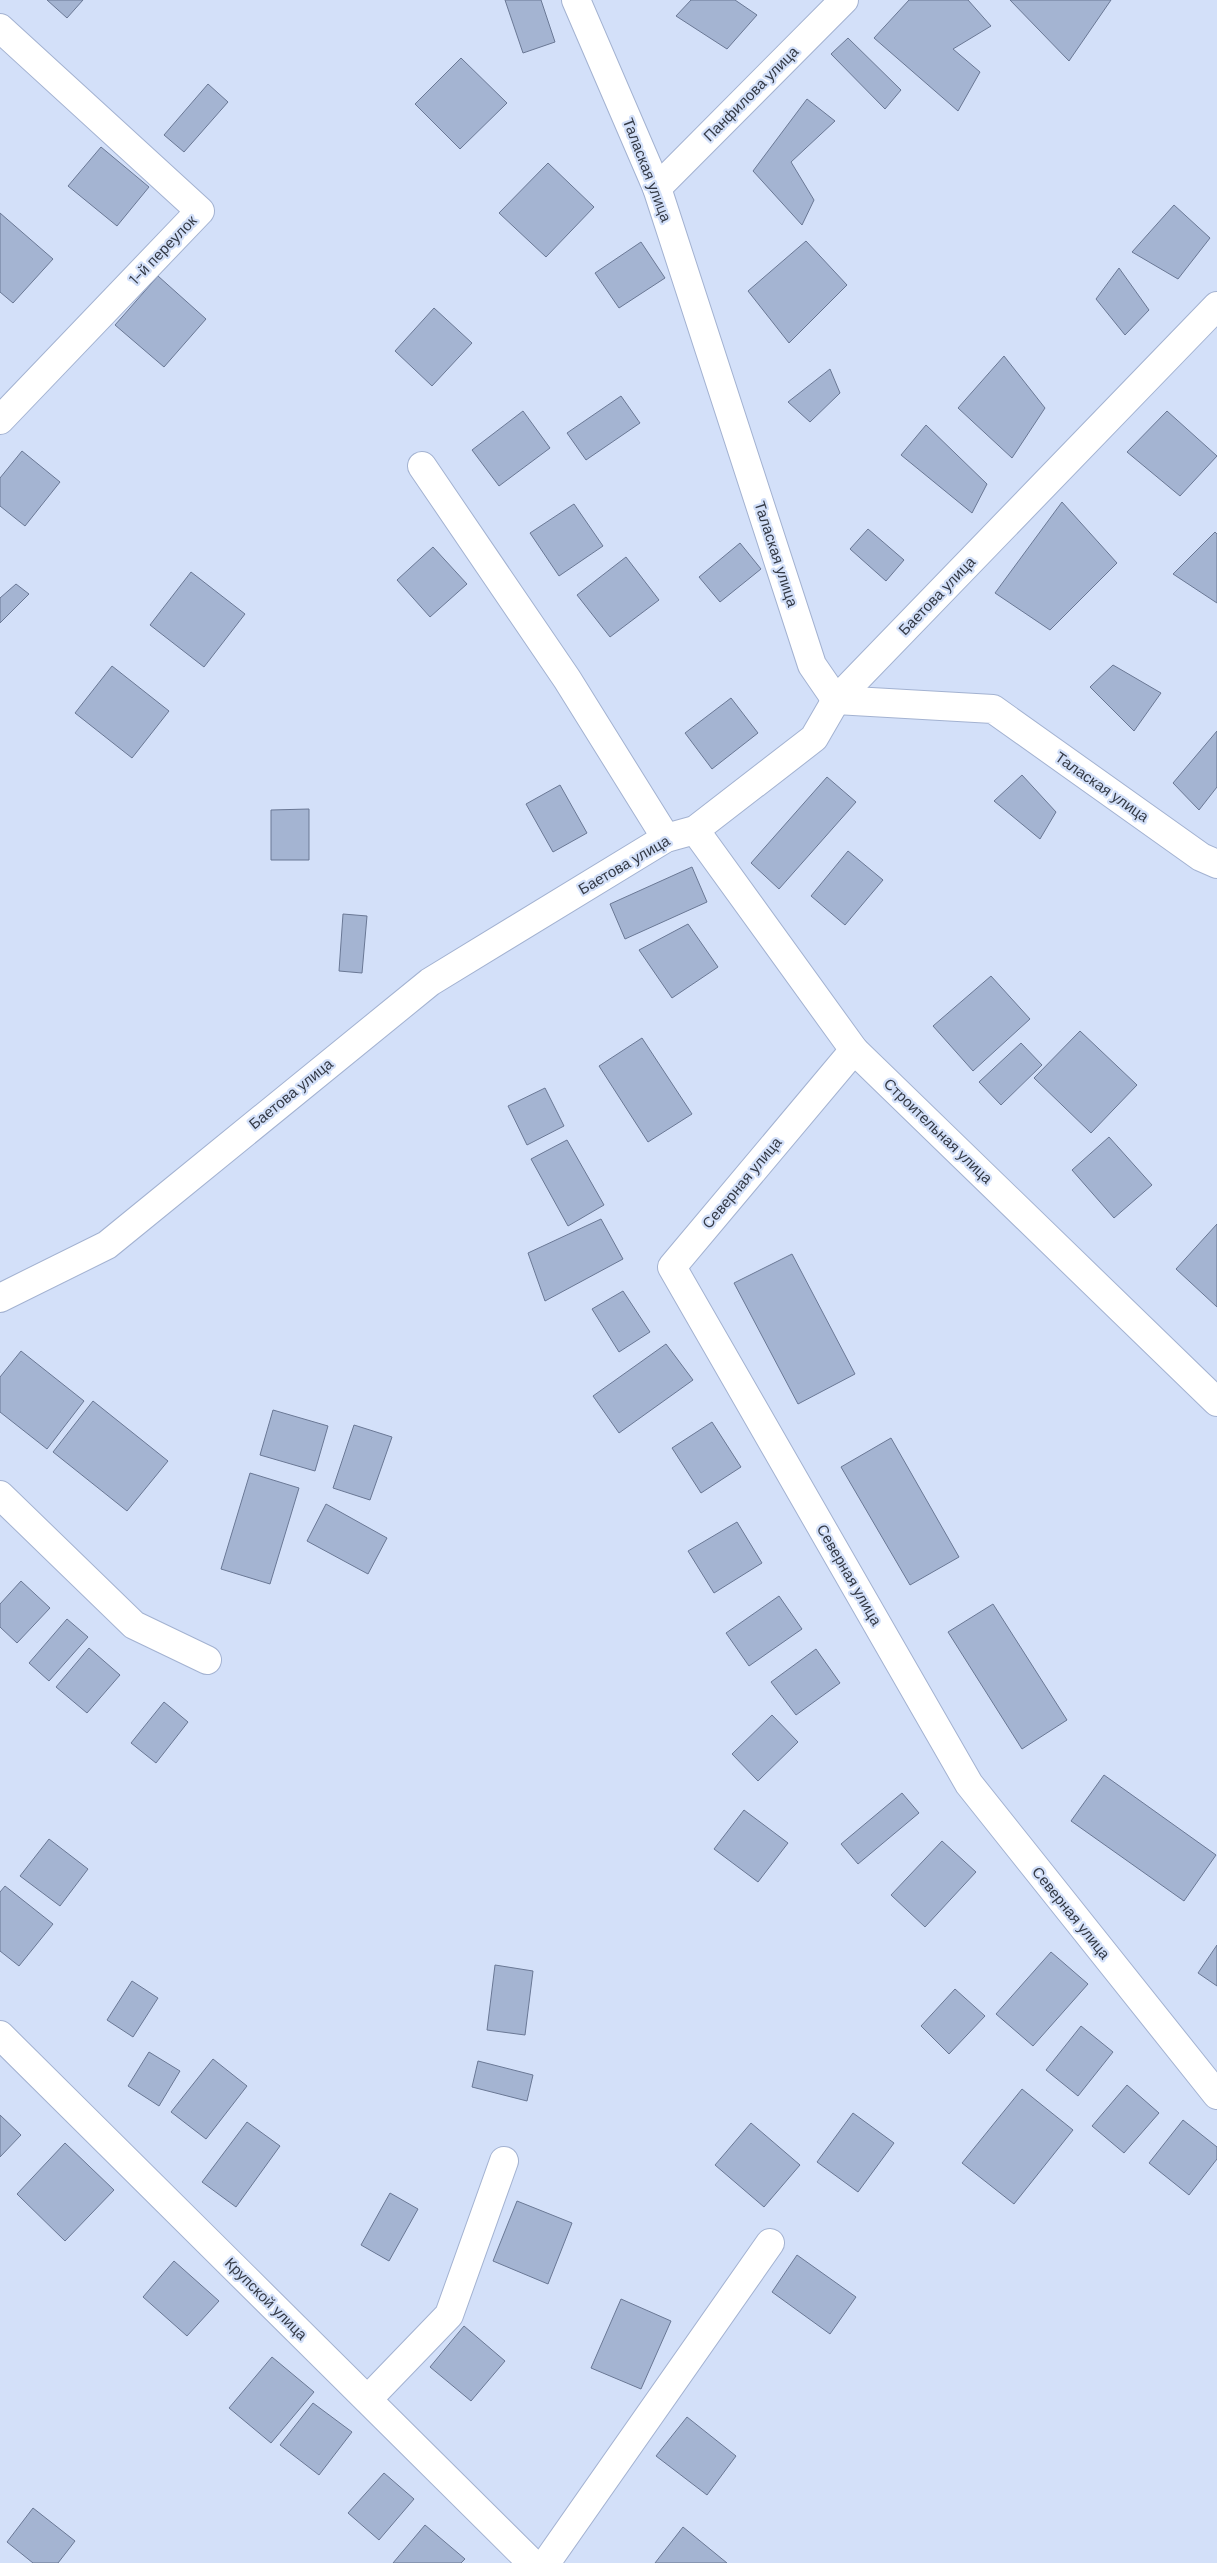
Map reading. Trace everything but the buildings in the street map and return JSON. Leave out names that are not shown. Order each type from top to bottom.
[{"type":"street","name":"Талаская улица","points":[[576,0],[657,188],[812,665],[836,700],[993,709],[1201,857],[1217,864]]},
{"type":"street","name":"Панфилова улица","points":[[657,188],[844,0]]},
{"type":"street","name":"1-й переулок","points":[[0,28],[200,210],[0,420]]},
{"type":"street","name":"Баетова улица","points":[[0,1298],[106,1244],[430,982],[666,838],[695,830],[814,738],[836,700],[1217,306]]},
{"type":"street","points":[[422,466],[567,679],[666,838]]},
{"type":"street","name":"Строительная улица","points":[[695,830],[854,1050],[1217,1402]]},
{"type":"street","name":"Северная улица","points":[[854,1050],[672,1267],[969,1784],[1217,2095]]},
{"type":"street","points":[[0,1495],[134,1625],[207,1660]]},
{"type":"street","name":"Крупской улица","points":[[0,2035],[532,2563]]},
{"type":"street","points":[[368,2399],[449,2315],[504,2161]]},
{"type":"street","points":[[546,2563],[770,2244]]}]
